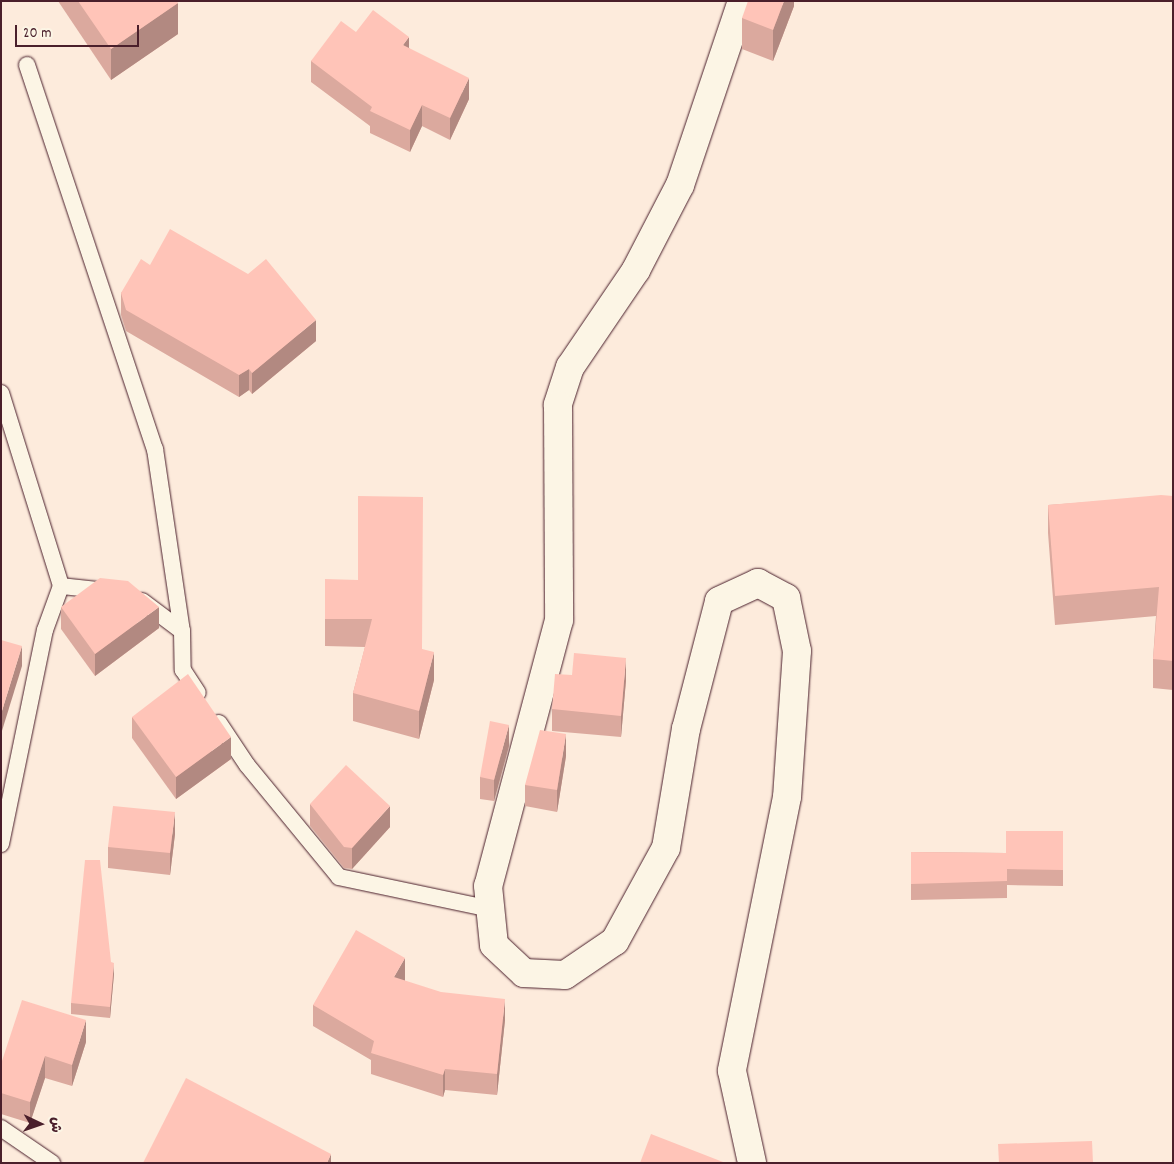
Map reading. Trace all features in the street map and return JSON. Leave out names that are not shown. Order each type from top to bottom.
[{"type":"street","points":[[742,1],[680,185],[636,270],[570,367],[558,405],[559,620],[488,886],[494,945],[524,973],[565,975],[615,941],[666,848],[686,729],[719,601],[758,583],[786,598],[797,651],[787,797],[732,1071],[752,1163]]},
{"type":"lane","points":[[27,65],[155,449],[182,630],[183,670],[247,765],[338,877],[491,909]]},
{"type":"lane","points":[[1,393],[61,586],[45,630],[1,844]]},
{"type":"lane","points":[[61,586],[132,593],[182,630]]},
{"type":"lane","points":[[1,1128],[52,1163]]},
{"type":"building","points":[[78,1],[177,1],[178,3],[111,49]]},
{"type":"building","points":[[748,1],[784,1],[773,30],[742,18]]},
{"type":"building","points":[[373,10],[409,37],[403,45],[469,78],[450,118],[422,105],[410,130],[370,111],[372,107],[311,61],[341,21],[356,32]]},
{"type":"building","points":[[170,229],[248,274],[266,259],[316,320],[252,373],[249,369],[239,375],[126,310],[121,293],[141,259],[150,265]]},
{"type":"building","points":[[1161,495],[1173,496],[1173,661],[1153,659],[1159,587],[1055,596],[1048,505]]},
{"type":"building","points":[[358,496],[423,497],[422,649],[434,652],[419,711],[353,693],[372,619],[325,619],[325,579],[358,580]]},
{"type":"building","points":[[100,578],[128,581],[159,607],[95,654],[61,607]]},
{"type":"building","points":[[1,640],[22,646],[1,714]]},
{"type":"building","points":[[574,653],[626,658],[621,716],[552,709],[555,674],[572,675]]},
{"type":"building","points":[[188,674],[231,737],[176,777],[132,717]]},
{"type":"building","points":[[490,721],[509,725],[494,780],[480,777]]},
{"type":"building","points":[[540,730],[566,734],[557,790],[525,785]]},
{"type":"building","points":[[346,765],[390,806],[352,848],[344,847],[310,804]]},
{"type":"building","points":[[113,806],[175,812],[170,853],[108,847]]},
{"type":"building","points":[[1006,831],[1063,831],[1063,870],[1007,869],[1007,881],[911,884],[911,852],[1006,853]]},
{"type":"building","points":[[85,860],[100,860],[111,962],[114,963],[110,1007],[71,1003]]},
{"type":"building","points":[[356,930],[405,958],[394,977],[441,992],[505,999],[497,1074],[445,1069],[443,1075],[371,1053],[374,1041],[313,1005]]},
{"type":"building","points":[[22,1000],[86,1020],[72,1065],[45,1056],[30,1102],[1,1093],[1,1064]]},
{"type":"building","points":[[186,1078],[331,1154],[327,1163],[143,1163]]},
{"type":"building","points":[[651,1134],[723,1162],[640,1163]]},
{"type":"building","points":[[1092,1141],[1093,1163],[999,1163],[998,1144]]}]
